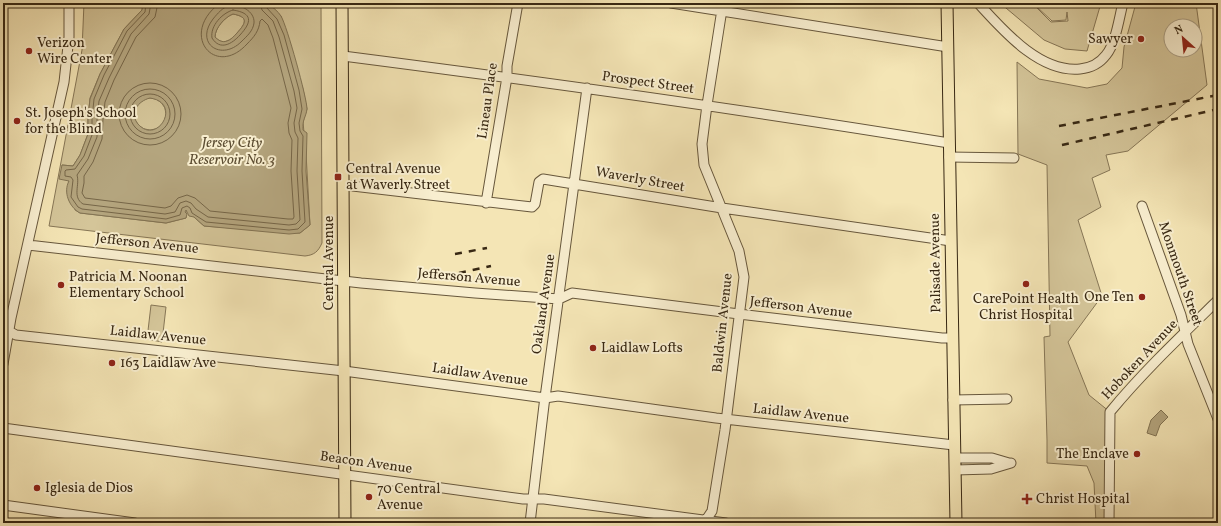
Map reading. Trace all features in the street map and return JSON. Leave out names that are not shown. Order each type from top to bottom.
[{"type":"main road","name":"Central Avenue","points":[[342,3],[346,475],[345,523]]},
{"type":"main road","name":"Palisade Avenue","points":[[947,3],[956,523]]},
{"type":"street","points":[[3,364],[6,329],[28,245],[64,82],[69,37],[69,3]]},
{"type":"street","name":"Lineau Place","points":[[486,203],[518,3]]},
{"type":"street","points":[[671,3],[723,7],[948,47]]},
{"type":"street","points":[[978,3],[1009,35],[1032,54],[1062,68],[1078,69],[1094,66],[1106,56],[1113,41],[1123,3]]},
{"type":"street","name":"Baldwin Avenue","points":[[705,522],[712,511],[726,419],[744,277],[739,251],[704,165],[702,144],[723,7]]},
{"type":"street","name":"Prospect Street","points":[[343,56],[707,105],[949,143]]},
{"type":"street","name":"Oakland Avenue","points":[[530,523],[545,398],[587,88]]},
{"type":"street","points":[[949,157],[1014,158]]},
{"type":"street","name":"Waverly Street","points":[[344,186],[532,207],[535,204],[539,182],[543,179],[722,208],[951,241]]},
{"type":"street","name":"Monmouth Street","points":[[1142,206],[1186,331],[1188,344],[1218,419]]},
{"type":"street","name":"Jefferson Avenue","points":[[28,245],[344,280],[559,299],[572,293],[942,338],[953,338]]},
{"type":"street","name":"Hoboken Avenue","points":[[1109,523],[1110,412],[1186,331],[1218,300]]},
{"type":"street","name":"Laidlaw Avenue","points":[[6,329],[16,334],[344,371],[545,398],[558,396],[726,419],[954,445]]},
{"type":"street","points":[[953,400],[1008,400]]},
{"type":"street","name":"Beacon Avenue","points":[[3,428],[346,475],[534,499],[544,499],[705,522],[726,523]]},
{"type":"street","points":[[3,505],[135,523]]},
{"type":"shaded area","points":[[84,3],[143,3],[142,10],[124,29],[100,74],[90,98],[88,134],[80,155],[73,166],[62,165],[69,181],[75,210],[80,213],[166,223],[186,218],[186,210],[204,226],[300,233],[310,225],[303,122],[307,109],[303,89],[281,16],[268,3],[321,3],[322,243],[317,251],[311,255],[305,256],[49,226],[82,50]]},
{"type":"shaded area","points":[[1000,3],[1032,3],[1051,22],[1068,21],[1067,12],[1066,20],[1052,21],[1037,7],[1036,3],[1101,3],[1087,51],[1065,49],[1044,40]]},
{"type":"shaded area","points":[[1136,3],[1196,3],[1198,18],[1163,18],[1163,58],[1203,58],[1203,55],[1207,85],[1128,151],[1106,155],[1110,170],[1092,178],[1101,207],[1078,220],[1102,296],[1068,342],[1089,395],[1110,412],[1109,523],[1096,523],[1094,483],[1087,466],[1047,463],[1044,337],[1050,336],[1047,165],[1018,154],[1017,62],[1039,79],[1087,88],[1107,84],[1122,68],[1124,47]]},
{"type":"shaded area","points":[[233,14],[242,17],[244,19],[244,23],[231,39],[225,42],[220,41],[215,37],[215,34],[224,20]]},
{"type":"shaded area","points":[[150,98],[161,103],[166,114],[161,125],[150,130],[139,125],[134,114],[139,103]]},
{"type":"shaded area","points":[[151,305],[166,307],[162,342],[147,339]]},
{"type":"water","name":"Jersey City Reservoir No. 3","points":[[143,3],[268,3],[280,14],[288,33],[304,91],[307,109],[303,130],[307,133],[306,171],[310,225],[300,233],[289,234],[204,226],[194,217],[189,216],[186,210],[186,218],[166,223],[80,213],[70,203],[67,194],[67,185],[69,181],[59,179],[62,165],[73,166],[80,155],[88,134],[90,99],[100,74],[124,29],[142,10]],"holes":[[[233,14],[242,17],[244,19],[244,23],[231,39],[225,42],[220,41],[215,37],[215,34],[224,20]],[[150,98],[160,101],[165,107],[166,114],[164,121],[159,127],[153,130],[145,129],[138,124],[134,116],[136,108],[142,102]]]},
{"type":"water","points":[[1161,410],[1168,417],[1160,425],[1156,436],[1147,433],[1151,420]]},
{"type":"railway","points":[[1059,126],[1218,95]]},
{"type":"railway","points":[[1062,145],[1218,109]]},
{"type":"railway","points":[[455,254],[487,248]]},
{"type":"railway","points":[[459,273],[491,266]]},
{"type":"place","name":"Sawyer","points":[[1141,39]]},
{"type":"place","name":"Verizon Wire Center","points":[[29,51]]},
{"type":"place","name":"St. Joseph's School for the Blind","points":[[17,121]]},
{"type":"place","name":"Central Avenue at Waverly Street","points":[[338,177]]},
{"type":"place","name":"CarePoint Health Christ Hospital","points":[[1026,284]]},
{"type":"place","name":"Patricia M. Noonan Elementary School","points":[[61,285]]},
{"type":"place","name":"One Ten","points":[[1142,297]]},
{"type":"place","name":"Laidlaw Lofts","points":[[593,348]]},
{"type":"place","name":"163 Laidlaw Ave","points":[[112,363]]},
{"type":"place","name":"The Enclave","points":[[1137,454]]},
{"type":"place","name":"Iglesia de Dios","points":[[37,488]]},
{"type":"place","name":"70 Central Avenue","points":[[369,497]]},
{"type":"place","name":"Christ Hospital","points":[[1027,499]]}]
